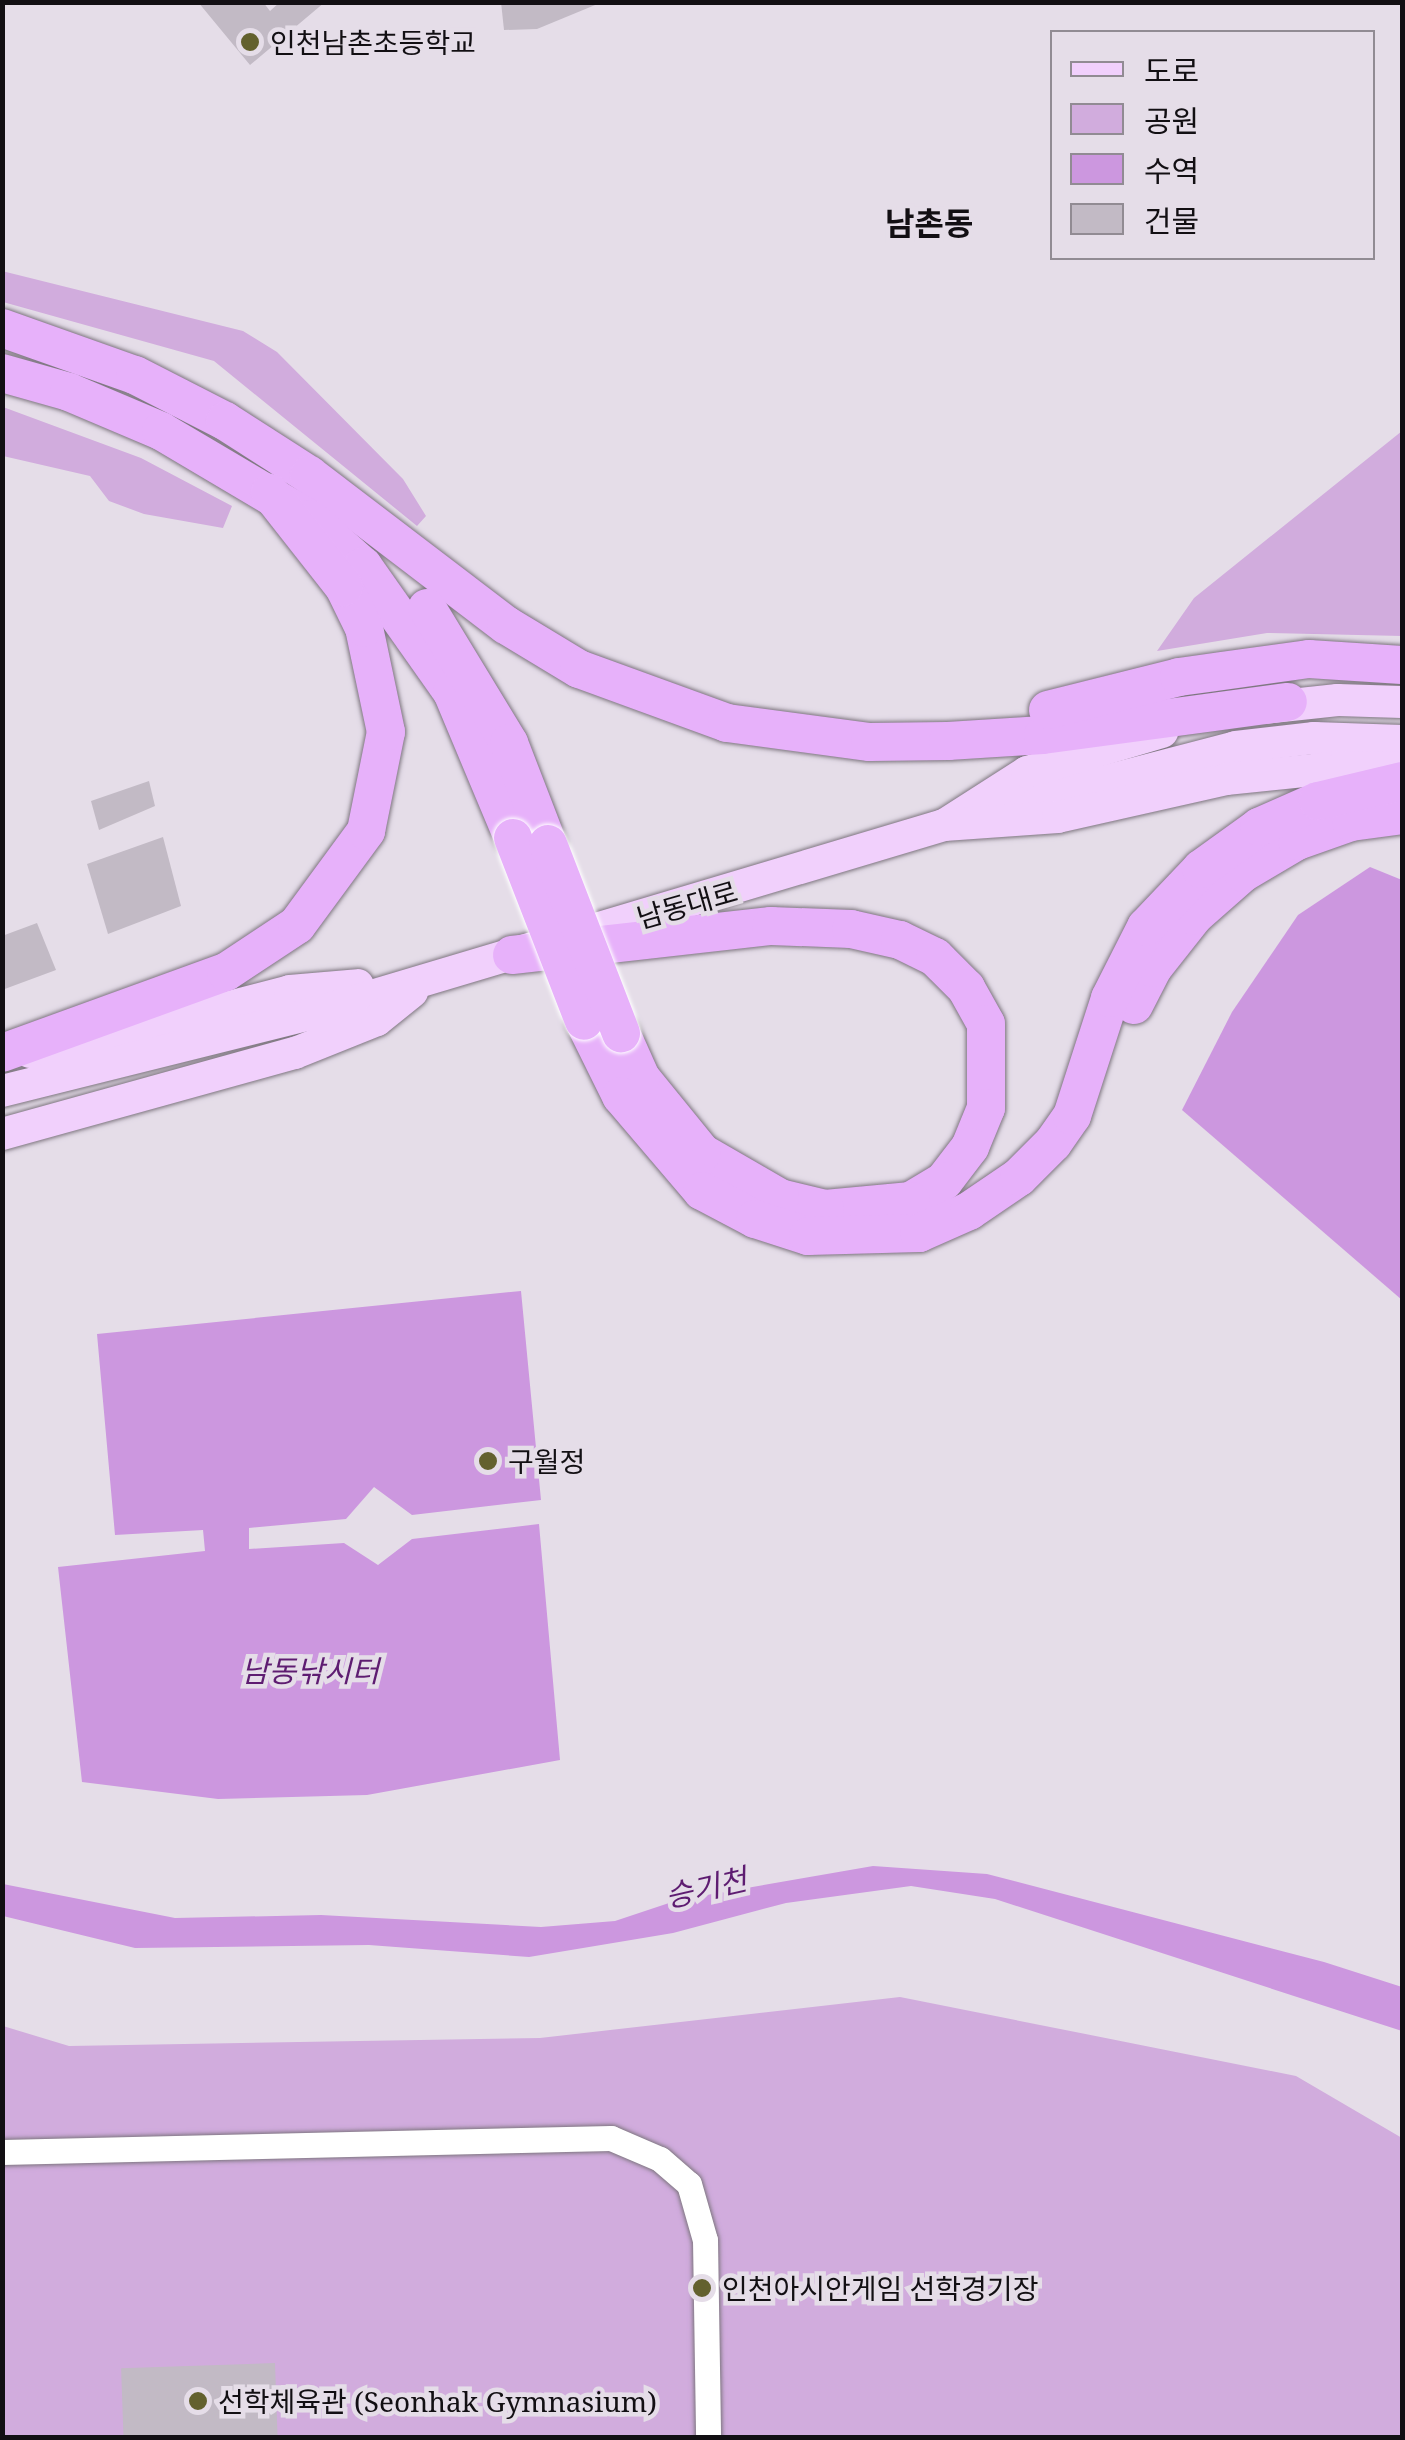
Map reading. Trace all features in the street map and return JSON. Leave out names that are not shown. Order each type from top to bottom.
[{"type":"highway","points":[[2,328],[135,375],[225,421],[309,475],[506,625],[579,670],[660,703],[782,734],[870,742],[1042,736],[1288,702]]},
{"type":"highway","points":[[2,373],[69,392],[161,431],[270,494],[363,566],[405,620],[452,692],[531,841],[621,1033],[641,1078],[702,1153],[780,1198],[825,1209],[911,1201],[944,1181],[970,1148],[986,1108],[986,1024],[966,988],[935,957],[900,940],[851,929],[771,926],[512,955]]},
{"type":"highway","points":[[309,475],[418,595],[464,660],[509,743],[531,841],[584,1021],[621,1096],[657,1146],[702,1191],[755,1219],[808,1236],[919,1233],[969,1210],[1019,1177],[1072,1116],[1153,968],[1194,916],[1243,873],[1296,841],[1351,822],[1402,815]]},
{"type":"highway","points":[[2,1054],[226,972],[297,925],[366,831],[386,732],[378,678],[344,587],[270,494]]},
{"type":"highway","points":[[782,734],[916,728],[1046,710],[1179,677],[1309,659],[1402,665]]},
{"type":"highway","points":[[1072,1116],[1110,998],[1139,941],[1201,870],[1259,827],[1318,800],[1402,781]]},
{"type":"main road","name":"남동대로","points":[[944,825],[1028,772],[1288,702],[1402,702]]},
{"type":"main road","points":[[944,825],[1236,747],[1314,738],[1402,740]]},
{"type":"main road","name":"남동대로","points":[[2,1091],[311,1014],[944,825],[1058,817],[1226,780],[1342,767],[1402,768]]},
{"type":"main road","name":"남동대로","points":[[2,1054],[68,1048],[290,991],[428,980]]},
{"type":"main road","name":"남동대로","points":[[2,1134],[295,1052],[377,1020],[428,980]]},
{"type":"street","points":[[2,2152],[611,2138],[660,2159],[689,2184],[706,2240],[708,2438]]},
{"type":"green space","points":[[2,271],[243,331],[277,352],[403,479],[426,516],[417,526],[214,361],[3,302]]},
{"type":"green space","points":[[3,407],[141,458],[232,506],[223,528],[144,514],[109,501],[90,476],[3,456]]},
{"type":"green space","points":[[1402,431],[1402,636],[1267,633],[1157,651],[1194,598]]},
{"type":"green space","name":"인천아시안게임 선학경기장","points":[[900,1997],[1296,2076],[1402,2138],[1402,2437],[3,2438],[3,2026],[69,2046],[540,2038]]},
{"type":"water","points":[[1370,867],[1402,880],[1402,1300],[1182,1110],[1232,1012],[1298,915]]},
{"type":"water","name":"남동낚시터","points":[[521,1291],[541,1500],[412,1515],[374,1487],[346,1519],[249,1528],[249,1549],[344,1543],[378,1565],[412,1539],[539,1524],[560,1760],[367,1795],[218,1799],[82,1782],[58,1567],[205,1551],[203,1530],[115,1535],[97,1334]]},
{"type":"water","points":[[873,1866],[987,1874],[1324,1962],[1402,1987],[1402,2031],[995,1899],[911,1886],[786,1903],[673,1933],[529,1957],[369,1945],[135,1948],[3,1916],[3,1884],[175,1918],[321,1915],[541,1927],[615,1921],[678,1900]]},
{"type":"building","name":"인천남촌초등학교","points":[[198,2],[263,2],[270,11],[280,2],[325,2],[250,65]]},
{"type":"building","points":[[501,2],[600,3],[537,29],[504,30]]},
{"type":"building","points":[[149,781],[155,806],[99,830],[91,801]]},
{"type":"building","points":[[163,837],[181,906],[108,934],[87,864]]},
{"type":"building","points":[[37,923],[56,970],[2,990],[2,936]]},
{"type":"building","name":"선학체육관 (Seonhak Gymnasium)","points":[[275,2363],[278,2438],[124,2438],[121,2368]]},
{"type":"place","name":"인천남촌초등학교","points":[[250,42]]},
{"type":"place","name":"구월정","points":[[488,1461]]},
{"type":"place","name":"인천아시안게임 선학경기장","points":[[702,2288]]},
{"type":"place","name":"선학체육관 (Seonhak Gymnasium)","points":[[198,2401]]},
{"type":"district","name":"남촌동","points":[[929,223]]},
{"type":"water label","name":"승기천","points":[[706,1888]]}]
